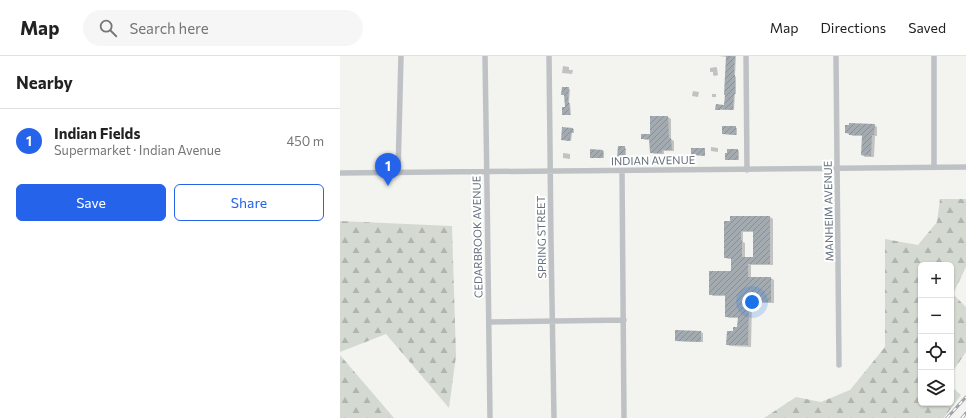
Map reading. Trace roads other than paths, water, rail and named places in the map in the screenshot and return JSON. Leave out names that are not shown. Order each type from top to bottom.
[{"type":"street","points":[[398,173],[401,56]]},
{"type":"street","name":"CEDARBROOK AVENUE","points":[[485,56],[490,418]]},
{"type":"street","name":"SPRING STREET","points":[[549,56],[554,418]]},
{"type":"street","points":[[746,56],[747,170]]},
{"type":"street","name":"MANHEIM AVENUE","points":[[836,56],[839,365]]},
{"type":"street","points":[[934,56],[934,167]]},
{"type":"street","name":"INDIAN AVENUE","points":[[340,173],[966,167]]},
{"type":"street","points":[[622,170],[624,418]]},
{"type":"street","points":[[489,322],[624,320]]},
{"type":"railway","points":[[947,418],[966,397]]},
{"type":"railway","points":[[962,418],[966,413]]},
{"type":"place","name":"Indian Fields","points":[[388,186]]}]
